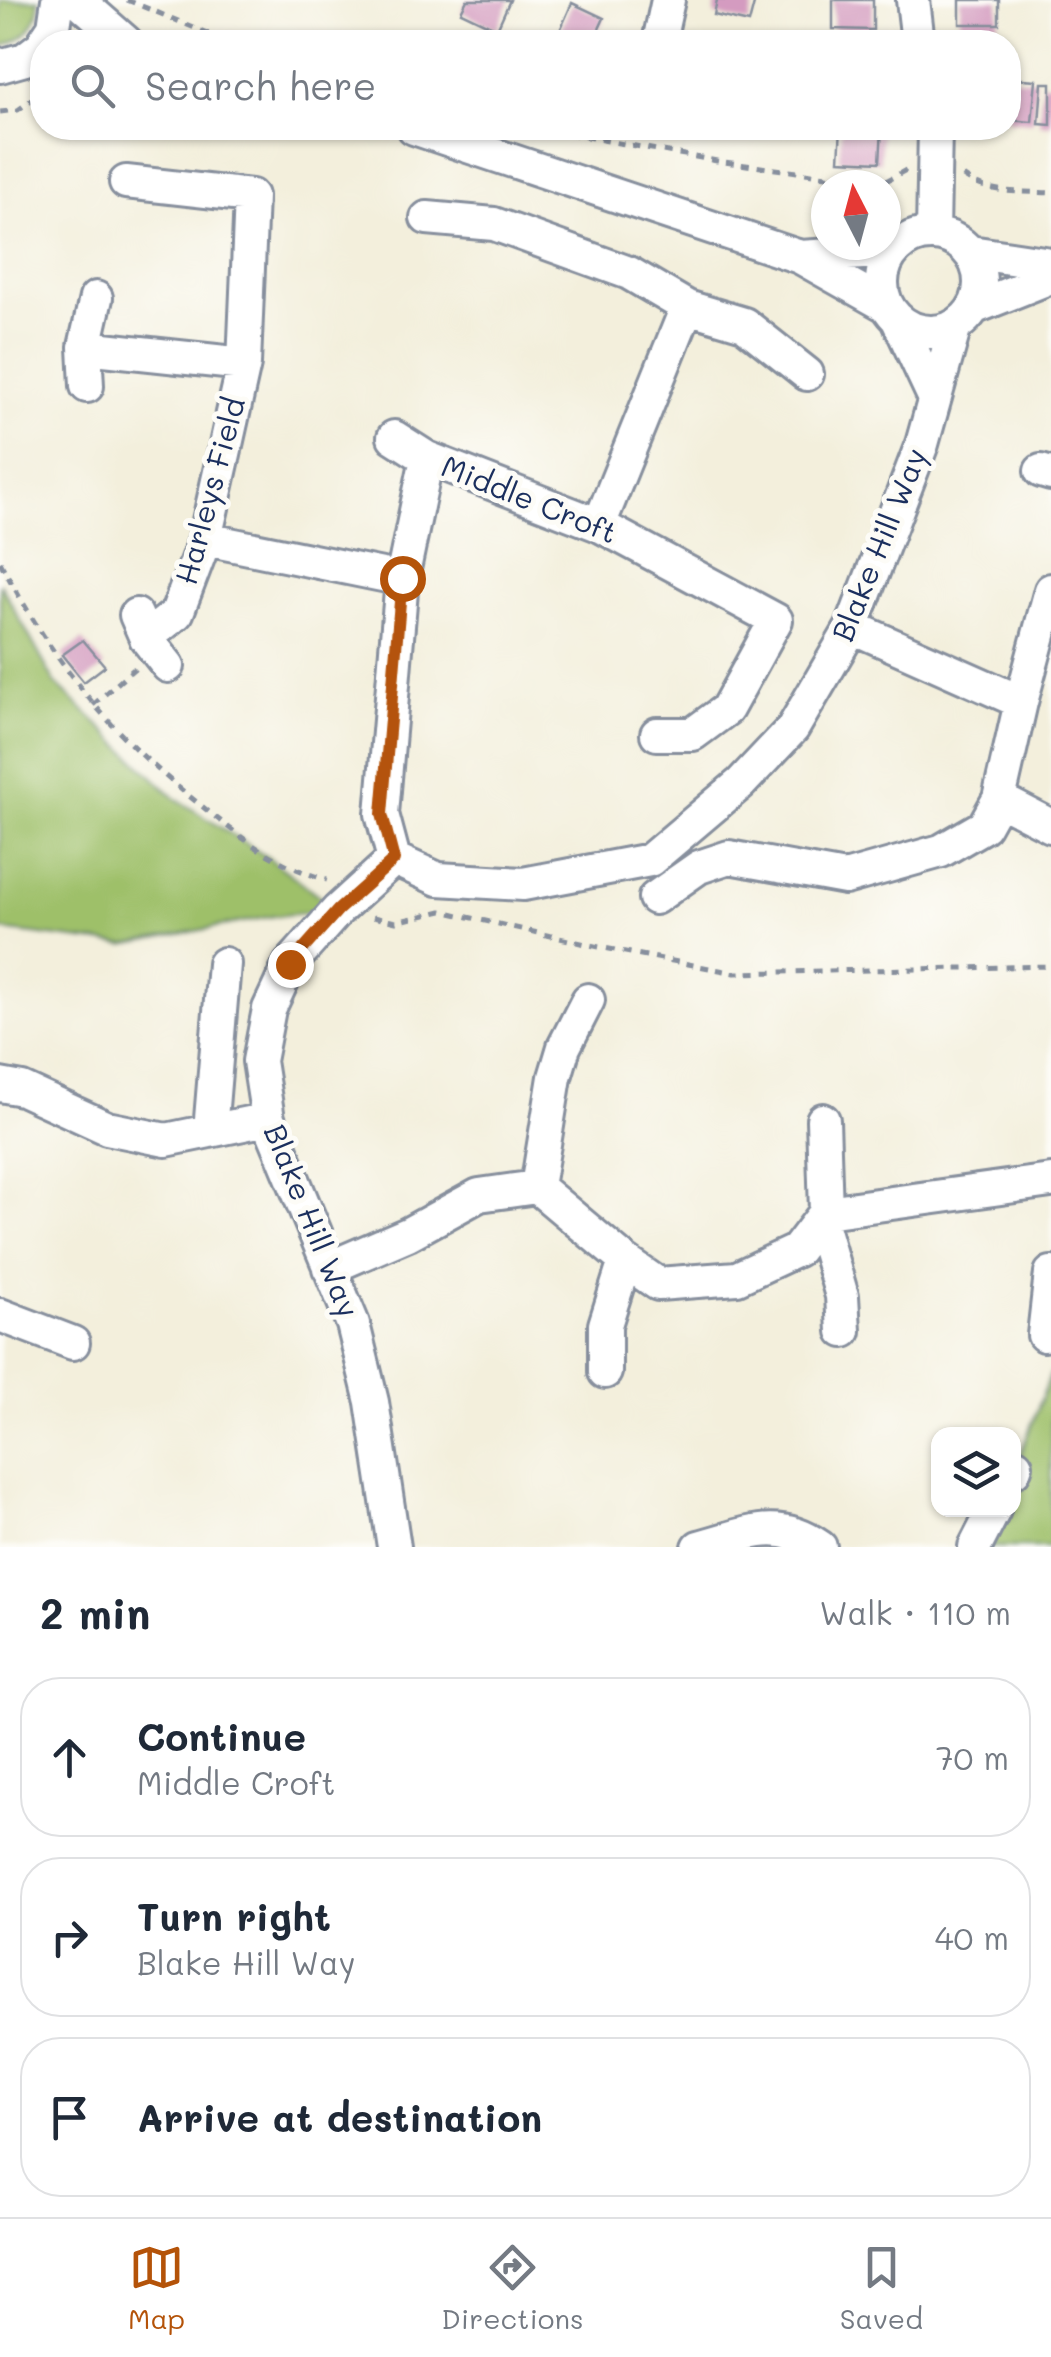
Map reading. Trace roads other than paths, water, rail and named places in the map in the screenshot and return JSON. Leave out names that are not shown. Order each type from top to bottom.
[{"type":"street","points":[[51,30],[58,0]]},
{"type":"street","points":[[78,0],[112,30]]},
{"type":"street","points":[[635,0],[664,19]]},
{"type":"street","points":[[913,0],[917,30]]},
{"type":"street","points":[[0,94],[30,55]]},
{"type":"street","points":[[450,140],[800,257],[916,330],[936,332],[1051,277]]},
{"type":"street","points":[[933,233],[935,140]]},
{"type":"street","name":"Harleys Field","points":[[126,182],[254,182],[244,364],[205,539],[177,613],[151,642]]},
{"type":"street","points":[[427,218],[494,224],[630,273],[687,307],[744,324],[807,374]]},
{"type":"street","points":[[901,244],[909,238],[933,233],[958,242],[970,252],[980,280],[964,317]]},
{"type":"street","points":[[970,252],[1051,264]]},
{"type":"street","points":[[800,257],[811,256]]},
{"type":"street","points":[[889,260],[882,278],[893,313],[934,397]]},
{"type":"street","points":[[88,386],[85,347],[96,298]]},
{"type":"street","points":[[599,525],[687,307]]},
{"type":"street","name":"Blake Hill Way","points":[[394,1547],[372,1402],[352,1324],[268,1119],[259,1061],[270,1009],[290,964],[354,895],[394,860],[438,879],[523,884],[650,860],[741,783],[793,728],[852,627],[922,444],[934,397],[964,317]]},
{"type":"street","name":"Harleys Field","points":[[85,347],[244,364]]},
{"type":"street","points":[[394,436],[428,458]]},
{"type":"street","name":"Middle Croft","points":[[394,860],[382,814],[402,578],[428,458],[599,525],[788,612],[727,709],[693,734],[656,734]]},
{"type":"street","points":[[205,539],[402,578]]},
{"type":"street","points":[[655,898],[699,867],[729,856],[845,878],[944,863],[984,826],[1000,799],[1020,702],[1051,590]]},
{"type":"street","points":[[852,627],[1020,702]]},
{"type":"street","points":[[1000,799],[1051,826]]},
{"type":"street","points":[[210,1131],[224,964]]},
{"type":"street","points":[[537,1187],[548,1066],[588,1000]]},
{"type":"street","points":[[0,1086],[22,1088],[107,1128],[166,1140],[268,1119]]},
{"type":"street","points":[[823,1120],[823,1216],[842,1296],[844,1331]]},
{"type":"street","points":[[329,1268],[408,1234],[479,1194],[537,1187],[624,1261],[658,1284],[737,1278],[796,1250],[823,1216],[1051,1181]]},
{"type":"street","points":[[605,1372],[605,1324],[624,1261]]},
{"type":"street","points":[[1044,1336],[1051,1272]]},
{"type":"street","points":[[0,1315],[73,1343]]},
{"type":"street","points":[[976,1547],[991,1517]]},
{"type":"street","points":[[699,1547],[766,1530],[786,1529],[802,1534],[820,1547]]}]
